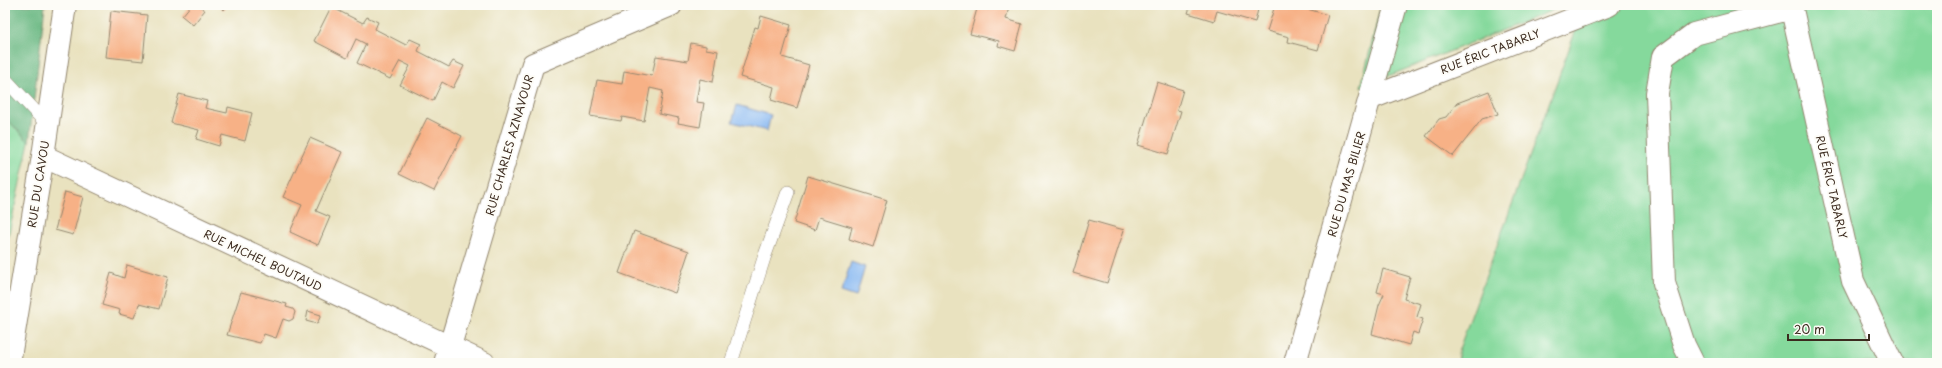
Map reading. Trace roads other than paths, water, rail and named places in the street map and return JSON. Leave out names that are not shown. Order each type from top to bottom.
[{"type":"street","name":"RUE DU CAVOU","points":[[9,363],[48,125],[65,5]]},
{"type":"street","name":"RUE CHARLES AZNAVOUR","points":[[447,355],[533,64],[671,5]]},
{"type":"street","name":"RUE DU MAS BILIER","points":[[1295,363],[1396,5]]},
{"type":"street","name":"RUE ÉRIC TABARLY","points":[[1371,98],[1609,5]]},
{"type":"street","name":"RUE ÉRIC TABARLY","points":[[1792,7],[1853,281],[1892,363]]},
{"type":"street","points":[[1693,363],[1684,345],[1664,283],[1657,93],[1663,57],[1694,34],[1792,7]]},
{"type":"street","name":"RUE MICHEL BOUTAUD","points":[[43,156],[447,355],[484,363]]},
{"type":"lane","points":[[5,79],[48,125]]},
{"type":"lane","points":[[731,363],[764,258],[788,192]]},
{"type":"water","points":[[737,105],[771,115],[767,131],[732,122]]},
{"type":"water","points":[[851,262],[865,267],[856,297],[841,292]]}]
